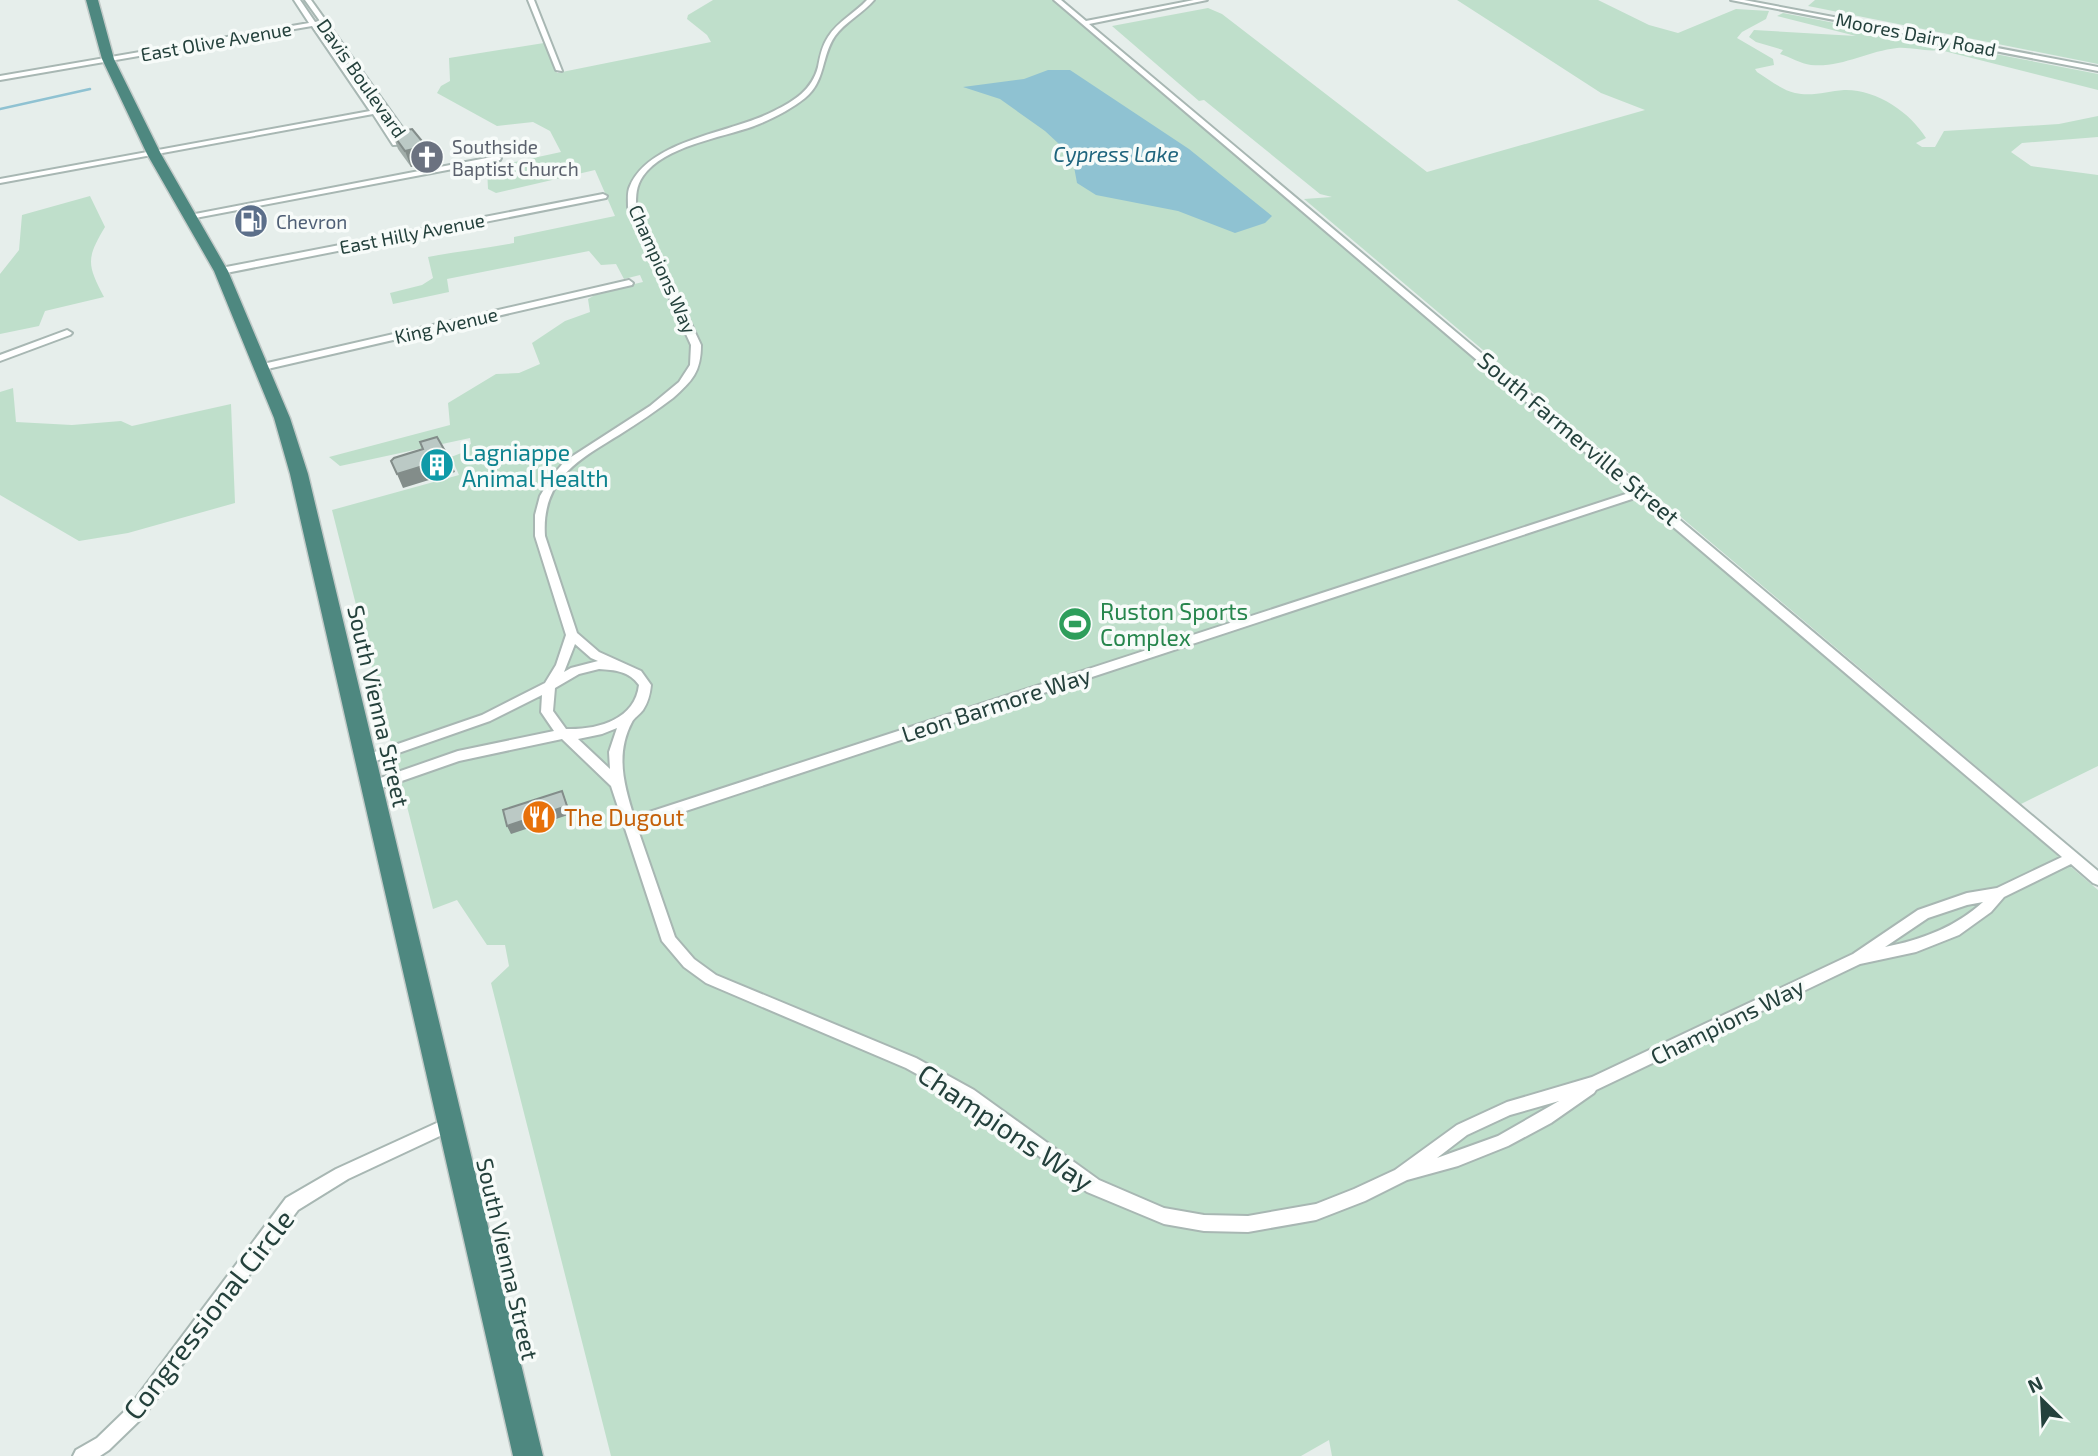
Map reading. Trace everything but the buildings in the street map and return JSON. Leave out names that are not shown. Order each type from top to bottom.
[{"type":"highway","name":"South Vienna Street","points":[[92,0],[108,59],[154,154],[221,271],[263,367],[299,474],[528,1456]]},
{"type":"street","name":"Davis Boulevard","points":[[297,0],[396,144],[408,142],[308,0]]},
{"type":"street","points":[[531,0],[560,70]]},
{"type":"street","name":"Champions Way","points":[[871,0],[829,41],[820,76],[808,92],[763,120],[670,152],[647,166],[632,188],[632,207],[696,345],[696,359],[692,372],[674,391],[569,463],[557,475],[544,498],[538,523],[572,635],[595,654],[635,672],[645,685],[644,699],[627,718],[615,752],[617,784],[669,941],[689,963],[733,990],[832,1027],[911,1063],[969,1095],[1093,1186],[1164,1216],[1204,1223],[1248,1224],[1316,1212],[1401,1175],[1478,1154],[1555,1114],[1595,1083]]},
{"type":"street","name":"South Farmerville Street","points":[[1057,0],[1643,492],[2098,880]]},
{"type":"street","points":[[1084,23],[1204,0]]},
{"type":"street","name":"Moores Dairy Road","points":[[1734,0],[2098,69]]},
{"type":"street","name":"East Olive Avenue","points":[[0,78],[324,23]]},
{"type":"street","points":[[0,181],[386,110]]},
{"type":"street","points":[[190,217],[498,158]]},
{"type":"street","name":"East Hilly Avenue","points":[[221,271],[603,196]]},
{"type":"street","name":"King Avenue","points":[[263,367],[629,283]]},
{"type":"street","points":[[0,358],[67,333]]},
{"type":"street","name":"Leon Barmore Way","points":[[630,824],[1643,492]]},
{"type":"street","points":[[550,684],[562,666],[572,635]]},
{"type":"street","points":[[367,759],[486,718],[587,667],[620,666]]},
{"type":"street","name":"Champions Way","points":[[550,684],[547,712],[564,734],[617,784]]},
{"type":"street","points":[[373,786],[458,756],[627,718]]},
{"type":"street","name":"Champions Way","points":[[1401,1175],[1473,1125],[1507,1109],[1595,1083],[1858,958],[1923,914],[1967,899],[1999,893],[2073,858]]},
{"type":"street","name":"Champions Way","points":[[1858,958],[1892,952],[1932,940],[1992,903],[1999,893]]},
{"type":"street","name":"Congressional Circle","points":[[82,1456],[103,1444],[136,1412],[292,1204],[333,1178],[452,1124]]},
{"type":"green space","name":"Ruston Sports Complex","points":[[713,0],[1053,0],[2098,890],[2098,1456],[1332,1456],[1329,1440],[1301,1456],[611,1456],[491,983],[509,966],[505,945],[487,945],[457,900],[433,909],[332,510],[459,475],[451,457],[464,452],[465,447],[471,444],[470,438],[340,466],[329,457],[450,425],[448,403],[496,374],[519,373],[540,364],[532,343],[565,321],[590,312],[588,299],[600,292],[643,282],[640,275],[624,279],[616,264],[601,265],[589,251],[447,279],[449,292],[393,304],[390,293],[422,285],[433,278],[428,257],[514,243],[514,237],[615,216],[595,170],[496,193],[488,189],[487,168],[561,152],[550,131],[533,122],[497,126],[437,93],[441,86],[450,81],[449,58],[544,43],[557,73],[711,42],[707,35],[687,19],[688,15]]},
{"type":"green space","points":[[1457,0],[1598,0],[1649,25],[1678,33],[1736,9],[1769,11],[1766,19],[1742,32],[1737,38],[1773,59],[1774,65],[1755,69],[1757,72],[1795,93],[1814,94],[1844,90],[1868,93],[1880,98],[1901,111],[1919,128],[1926,138],[1916,143],[1922,147],[1935,147],[1944,131],[2059,124],[2098,116],[2098,137],[2022,143],[2011,152],[2031,166],[2098,175],[2098,766],[2021,804],[1304,199],[1332,197],[1320,194],[1204,100],[1199,101],[1112,26],[1208,8],[1222,14],[1427,172],[1645,110],[1601,93]]},
{"type":"green space","points":[[1815,0],[2098,0],[2098,64],[1808,6]]},
{"type":"green space","points":[[1783,13],[2098,74],[2098,90],[1940,50],[1897,48],[1833,64],[1807,64],[1780,54],[1783,50],[1756,42],[1749,37],[1754,30],[1856,36],[1777,16]]},
{"type":"green space","points":[[90,196],[105,227],[94,247],[91,262],[94,277],[104,297],[45,311],[39,326],[0,334],[0,274],[19,250],[22,215]]},
{"type":"green space","points":[[13,388],[16,422],[72,425],[121,421],[132,426],[231,404],[235,503],[128,533],[79,541],[0,495],[0,392]]},
{"type":"water","name":"Cypress Lake","points":[[1048,70],[1070,70],[1189,149],[1272,216],[1265,223],[1235,233],[1178,211],[1096,195],[1077,183],[1072,156],[1045,131],[1000,99],[963,87],[1024,79]]},
{"type":"waterway","points":[[0,109],[90,89]]},
{"type":"place","name":"Southside Baptist Church","points":[[427,157]]},
{"type":"place","name":"Chevron","points":[[251,221]]},
{"type":"place","name":"Lagniappe Animal Health","points":[[437,465]]},
{"type":"place","name":"Ruston Sports Complex","points":[[1075,624]]},
{"type":"place","name":"The Dugout","points":[[539,817]]}]
